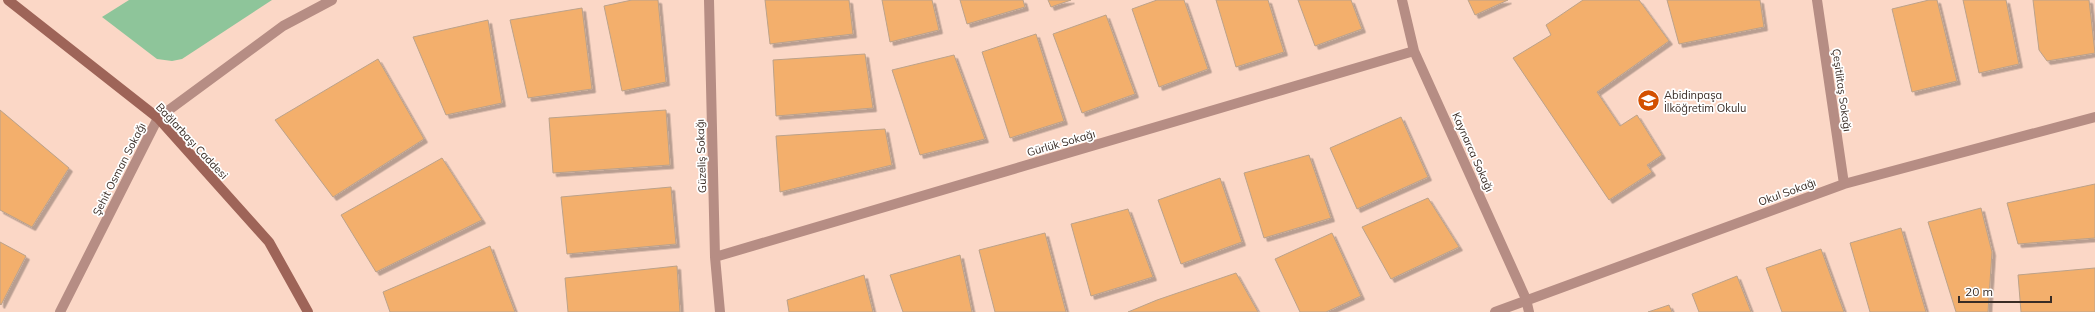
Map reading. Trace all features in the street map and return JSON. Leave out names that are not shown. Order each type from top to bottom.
[{"type":"street","name":"Bağlarbaşı Caddesi","points":[[8,0],[158,118],[269,242],[308,312]]},
{"type":"street","name":"Şehit Osman Sokağı","points":[[60,312],[158,118],[283,26],[332,0]]},
{"type":"street","name":"Güzeliş Sokağı","points":[[709,0],[715,257],[720,312]]},
{"type":"street","name":"Kaynarca Sokağı","points":[[1402,0],[1414,51],[1526,299],[1529,312]]},
{"type":"street","name":"Çeşitlitaş Sokağı","points":[[1817,0],[1844,184]]},
{"type":"street","name":"Gürlük Sokağı","points":[[715,257],[1414,51]]},
{"type":"street","name":"Okul Sokağı","points":[[1495,312],[1526,299],[1844,184],[2095,117]]},
{"type":"green space","points":[[129,0],[272,0],[182,59],[172,61],[157,59],[102,17]]},
{"type":"building","points":[[632,0],[658,0],[666,82],[622,91],[604,6]]},
{"type":"building","points":[[765,0],[849,0],[853,34],[770,44]]},
{"type":"building","points":[[882,0],[932,0],[939,30],[890,42]]},
{"type":"building","points":[[960,0],[1023,0],[1025,7],[967,24]]},
{"type":"building","points":[[1048,0],[1071,0],[1051,7]]},
{"type":"building","points":[[1157,0],[1184,0],[1208,69],[1159,87],[1132,9]]},
{"type":"building","points":[[1216,0],[1268,0],[1284,52],[1236,67]]},
{"type":"building","points":[[1298,0],[1351,0],[1362,29],[1315,46]]},
{"type":"building","points":[[1468,0],[1508,0],[1475,15]]},
{"type":"building","points":[[1583,0],[1639,0],[1669,41],[1597,92],[1620,126],[1637,115],[1662,155],[1647,165],[1652,172],[1609,200],[1513,58],[1551,35],[1546,25]]},
{"type":"building","points":[[1667,0],[1760,0],[1764,27],[1679,44]]},
{"type":"building","points":[[1929,0],[1937,0],[1957,81],[1912,92],[1892,9]]},
{"type":"building","points":[[1963,0],[2006,0],[2019,64],[1979,73]]},
{"type":"building","points":[[2033,0],[2089,0],[2095,53],[2047,61],[2039,50]]},
{"type":"building","points":[[582,8],[592,89],[528,98],[510,20]]},
{"type":"building","points":[[1106,15],[1135,94],[1082,113],[1053,34]]},
{"type":"building","points":[[488,20],[502,103],[446,115],[413,37]]},
{"type":"building","points":[[1036,34],[1064,121],[1010,138],[982,52]]},
{"type":"building","points":[[865,54],[873,108],[776,116],[773,60]]},
{"type":"building","points":[[954,55],[985,139],[920,155],[892,70]]},
{"type":"building","points":[[378,59],[424,139],[333,197],[275,120]]},
{"type":"building","points":[[0,110],[69,168],[32,227],[0,210]]},
{"type":"building","points":[[666,110],[670,165],[553,173],[549,118]]},
{"type":"building","points":[[1401,117],[1428,177],[1357,209],[1330,148]]},
{"type":"building","points":[[885,129],[892,165],[780,192],[776,136]]},
{"type":"building","points":[[1309,155],[1331,218],[1264,238],[1244,173]]},
{"type":"building","points":[[442,158],[482,220],[376,272],[341,215]]},
{"type":"building","points":[[1220,178],[1242,242],[1181,264],[1158,200]]},
{"type":"building","points":[[2095,184],[2095,238],[2018,244],[2007,203]]},
{"type":"building","points":[[671,187],[676,244],[567,254],[561,197]]},
{"type":"building","points":[[1428,198],[1459,247],[1391,279],[1362,227]]},
{"type":"building","points":[[1981,208],[1992,252],[1988,312],[1956,312],[1928,222]]},
{"type":"building","points":[[1128,209],[1153,277],[1091,296],[1071,224]]},
{"type":"building","points":[[1901,228],[1926,312],[1870,312],[1850,243]]},
{"type":"building","points":[[1045,233],[1066,312],[995,312],[979,250]]},
{"type":"building","points":[[1332,233],[1361,296],[1326,312],[1300,312],[1275,259]]},
{"type":"building","points":[[0,242],[26,256],[1,305],[0,304]]},
{"type":"building","points":[[490,246],[515,312],[390,312],[383,292]]},
{"type":"building","points":[[1821,249],[1844,312],[1782,312],[1766,268]]},
{"type":"building","points":[[960,255],[972,312],[903,312],[890,275]]},
{"type":"building","points":[[677,266],[680,312],[568,312],[565,278]]},
{"type":"building","points":[[2095,268],[2095,312],[2021,312],[2018,275]]},
{"type":"building","points":[[1236,273],[1258,312],[1128,312],[1157,300]]},
{"type":"building","points":[[864,275],[873,312],[789,312],[787,300]]},
{"type":"building","points":[[1737,276],[1751,312],[1699,312],[1692,294]]},
{"type":"building","points":[[1669,305],[1672,312],[1648,312]]},
{"type":"place","name":"Abidinpaşa İlköğretim Okulu","points":[[1649,101]]}]
